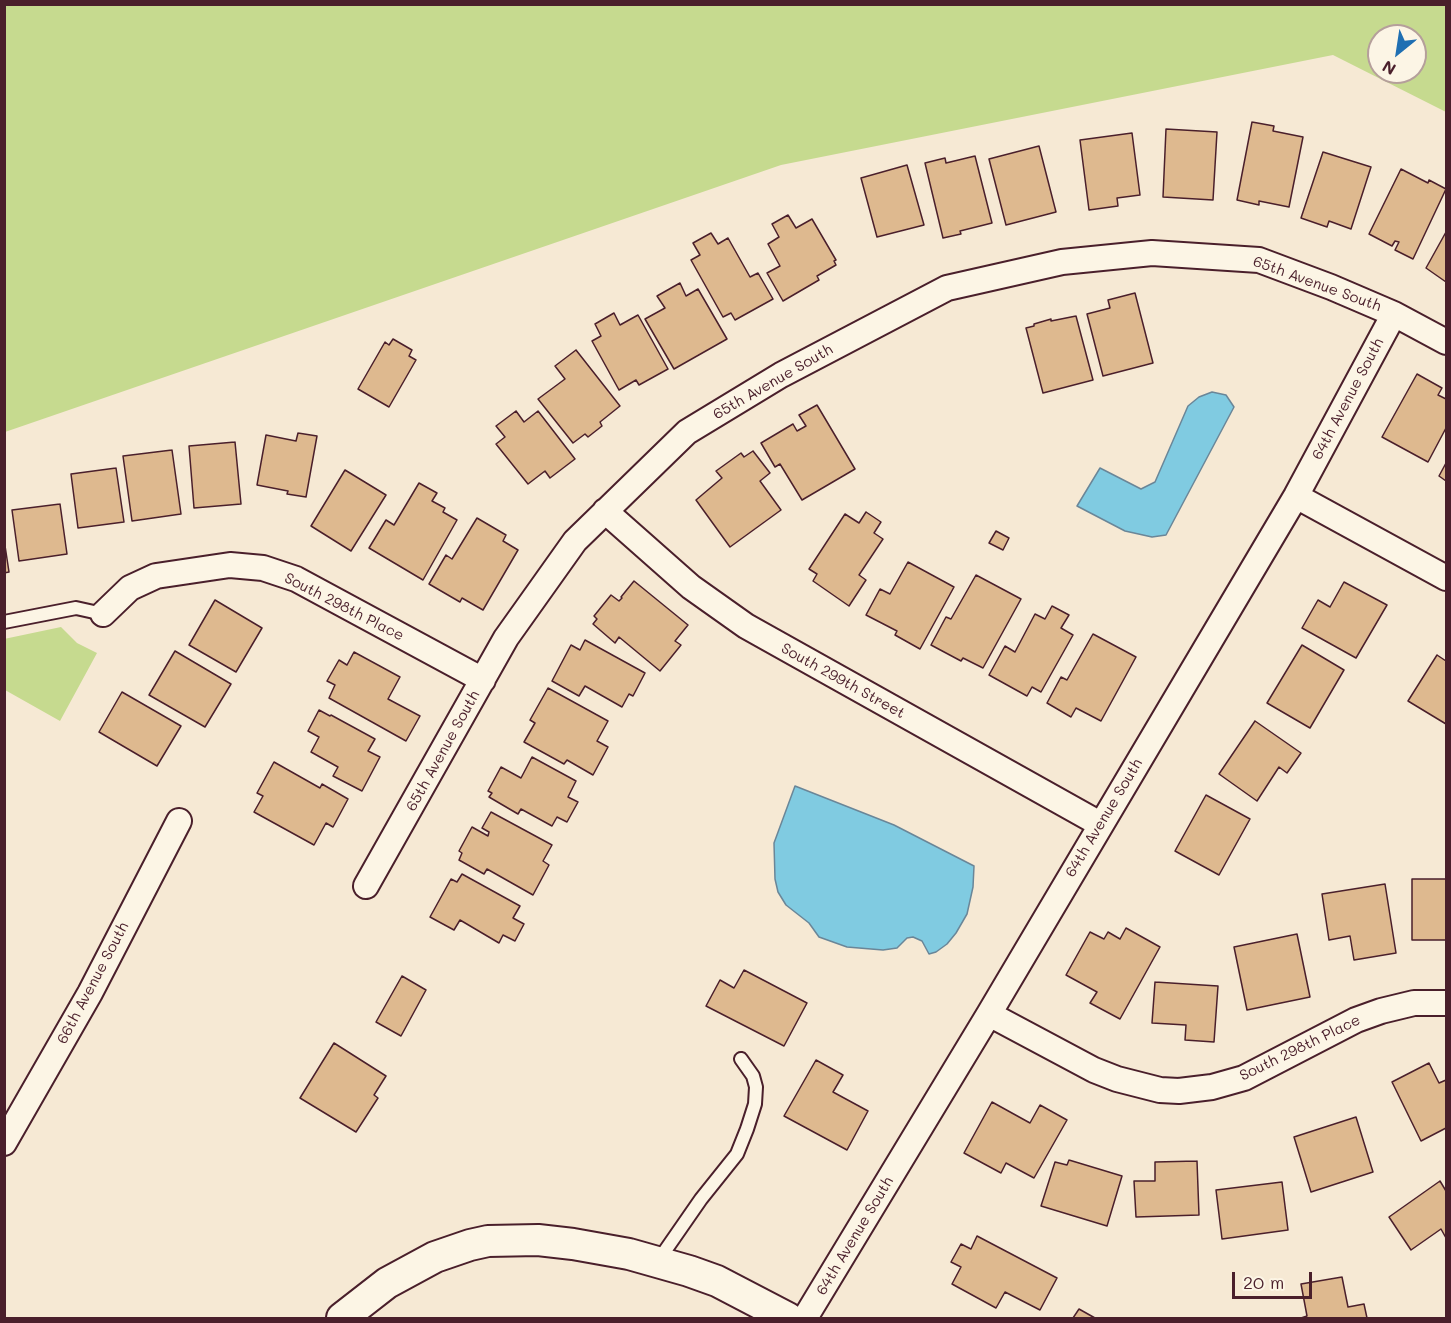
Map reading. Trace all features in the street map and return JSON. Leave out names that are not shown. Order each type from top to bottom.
[{"type":"street","name":"65th Avenue South","points":[[366,886],[506,638],[575,541],[687,432],[781,375],[947,288],[1062,262],[1152,252],[1259,260],[1394,314],[1446,342]]},
{"type":"street","name":"64th Avenue South","points":[[805,1318],[989,1014],[1296,496],[1394,314]]},
{"type":"street","points":[[1296,496],[1446,578]]},
{"type":"street","name":"South 299th Street","points":[[605,511],[691,587],[747,627],[1100,824]]},
{"type":"street","name":"South 298th Place","points":[[103,614],[130,588],[156,576],[230,565],[263,567],[296,579],[483,680]]},
{"type":"street","name":"66th Avenue South","points":[[4,1143],[90,993],[179,821]]},
{"type":"street","name":"South 298th Place","points":[[989,1014],[1094,1070],[1149,1088],[1179,1091],[1212,1087],[1244,1078],[1325,1035],[1381,1011],[1414,1003],[1446,1003]]},
{"type":"street","points":[[342,1318],[402,1274],[452,1250],[506,1240],[538,1240],[573,1244],[658,1261],[717,1281],[788,1318]]},
{"type":"lane","points":[[4,622],[76,608],[103,614]]},
{"type":"lane","points":[[658,1261],[741,1146],[755,1104],[756,1087],[753,1076],[741,1059]]},
{"type":"green space","points":[[4,5],[1446,5],[1446,112],[1390,84],[1427,84],[1427,24],[1367,24],[1367,72],[1333,55],[781,165],[5,432]]},
{"type":"green space","points":[[61,627],[77,643],[97,653],[60,721],[5,690],[4,639]]},
{"type":"water","points":[[1212,392],[1226,395],[1234,407],[1166,535],[1152,537],[1125,531],[1077,506],[1100,468],[1141,489],[1155,482],[1188,406],[1199,397]]},
{"type":"water","points":[[795,786],[894,825],[974,866],[973,887],[967,914],[947,944],[929,954],[922,941],[913,937],[907,938],[897,948],[883,950],[847,947],[819,937],[809,923],[786,905],[778,892],[775,879],[774,843]]},
{"type":"building","points":[[1252,122],[1274,126],[1273,131],[1303,137],[1289,207],[1259,201],[1259,205],[1237,200]]},
{"type":"building","points":[[1166,129],[1217,132],[1213,200],[1163,197]]},
{"type":"building","points":[[1132,133],[1140,195],[1117,198],[1118,206],[1089,210],[1080,140]]},
{"type":"building","points":[[1039,146],[1056,212],[1006,225],[989,159]]},
{"type":"building","points":[[1323,152],[1371,167],[1351,229],[1329,221],[1327,227],[1301,218]]},
{"type":"building","points":[[975,156],[992,223],[943,238],[925,163],[945,158],[946,163]]},
{"type":"building","points":[[907,165],[924,225],[877,237],[861,178]]},
{"type":"building","points":[[1401,169],[1428,183],[1429,180],[1446,189],[1413,259],[1395,250],[1399,242],[1395,241],[1392,246],[1369,234]]},
{"type":"building","points":[[788,215],[796,228],[812,219],[836,260],[834,261],[836,265],[817,276],[819,280],[783,301],[767,273],[780,266],[768,244],[779,237],[772,224]]},
{"type":"building","points":[[1446,232],[1446,282],[1426,268]]},
{"type":"building","points":[[711,233],[718,244],[728,238],[750,277],[758,273],[773,299],[735,320],[731,313],[723,317],[691,260],[700,255],[693,243]]},
{"type":"building","points":[[680,283],[686,296],[698,289],[727,339],[674,369],[645,319],[665,308],[657,296]]},
{"type":"building","points":[[1135,293],[1153,363],[1103,376],[1087,314],[1110,308],[1108,300]]},
{"type":"building","points":[[614,313],[620,325],[638,315],[668,369],[639,385],[636,380],[619,390],[592,341],[601,336],[595,324]]},
{"type":"building","points":[[1076,316],[1093,380],[1043,393],[1026,328],[1051,319],[1051,321]]},
{"type":"building","points":[[393,339],[412,350],[409,356],[416,360],[389,407],[358,389],[385,342],[389,345]]},
{"type":"building","points":[[576,350],[620,406],[600,422],[602,426],[588,437],[585,434],[573,443],[538,399],[565,379],[555,366]]},
{"type":"building","points":[[1417,374],[1442,388],[1438,395],[1446,399],[1446,428],[1428,462],[1382,437]]},
{"type":"building","points":[[817,405],[855,469],[802,500],[780,464],[775,467],[761,443],[793,424],[797,431],[806,426],[799,415]]},
{"type":"building","points":[[516,411],[524,422],[538,411],[575,459],[550,478],[545,471],[528,484],[496,444],[505,437],[496,426]]},
{"type":"building","points":[[298,433],[317,436],[306,497],[257,485],[266,435],[296,441]]},
{"type":"building","points":[[235,442],[241,504],[194,508],[189,446]]},
{"type":"building","points":[[172,450],[181,514],[132,521],[123,456]]},
{"type":"building","points":[[753,451],[770,473],[760,481],[781,510],[730,547],[696,500],[722,478],[716,471],[741,453],[744,457]]},
{"type":"building","points":[[1446,463],[1446,481],[1439,476]]},
{"type":"building","points":[[116,468],[124,522],[78,528],[71,474]]},
{"type":"building","points":[[345,470],[386,495],[351,551],[311,526]]},
{"type":"building","points":[[419,483],[437,493],[432,501],[445,508],[443,512],[457,520],[423,580],[369,548],[386,520],[394,525]]},
{"type":"building","points":[[60,504],[67,554],[19,561],[12,510]]},
{"type":"building","points":[[866,512],[881,522],[874,533],[883,539],[859,575],[866,580],[849,606],[813,581],[817,574],[809,569],[845,514],[859,523]]},
{"type":"building","points":[[477,518],[506,535],[503,541],[518,550],[483,610],[462,598],[460,602],[429,584],[446,555],[452,559]]},
{"type":"building","points":[[996,531],[1009,538],[1003,550],[989,543]]},
{"type":"building","points":[[4,539],[9,572],[4,573]]},
{"type":"building","points":[[908,562],[954,587],[920,649],[895,635],[897,631],[866,615],[880,589],[890,594]]},
{"type":"building","points":[[976,575],[1021,599],[983,668],[963,658],[961,661],[931,645],[946,617],[951,619]]},
{"type":"building","points":[[634,581],[688,625],[675,641],[681,645],[660,671],[619,637],[615,643],[593,624],[597,619],[594,616],[611,595],[619,601]]},
{"type":"building","points":[[1344,582],[1387,605],[1356,658],[1302,628],[1318,600],[1330,607]]},
{"type":"building","points":[[215,600],[262,628],[236,672],[189,645]]},
{"type":"building","points":[[1052,606],[1069,615],[1061,628],[1073,635],[1041,692],[1032,687],[1027,696],[989,675],[1005,646],[1015,652],[1035,614],[1045,619]]},
{"type":"building","points":[[1093,634],[1136,657],[1101,721],[1076,708],[1071,717],[1047,703],[1061,677],[1067,680]]},
{"type":"building","points":[[585,640],[645,673],[633,696],[629,694],[622,707],[585,686],[579,696],[552,681],[571,645],[580,650]]},
{"type":"building","points":[[1302,645],[1344,670],[1310,728],[1267,703]]},
{"type":"building","points":[[175,651],[231,684],[205,727],[149,695]]},
{"type":"building","points":[[354,652],[400,677],[388,699],[420,716],[406,741],[329,698],[335,685],[327,681],[339,660],[347,665]]},
{"type":"building","points":[[1437,655],[1446,661],[1446,724],[1408,701]]},
{"type":"building","points":[[548,688],[608,721],[597,741],[608,747],[593,775],[567,760],[564,764],[524,742],[535,723],[530,720]]},
{"type":"building","points":[[122,692],[181,726],[157,766],[99,732]]},
{"type":"building","points":[[319,710],[375,739],[368,751],[380,757],[362,791],[333,776],[338,767],[311,752],[319,737],[308,731]]},
{"type":"building","points":[[1255,721],[1301,753],[1287,773],[1279,767],[1257,801],[1219,774]]},
{"type":"building","points":[[532,757],[576,781],[568,797],[578,802],[567,822],[557,817],[552,826],[521,809],[518,814],[489,797],[492,793],[488,791],[501,767],[521,778]]},
{"type":"building","points":[[274,762],[320,788],[322,784],[348,799],[333,827],[326,823],[314,845],[254,812],[263,796],[257,793]]},
{"type":"building","points":[[1206,795],[1250,819],[1219,875],[1175,851]]},
{"type":"building","points":[[491,812],[552,845],[543,861],[549,865],[533,895],[487,869],[484,874],[459,860],[462,853],[459,851],[472,827],[488,836],[489,832],[482,828]]},
{"type":"building","points":[[462,874],[520,906],[513,918],[524,924],[515,941],[503,935],[499,943],[460,920],[454,930],[430,917],[451,879],[457,882]]},
{"type":"building","points":[[1412,879],[1446,879],[1446,940],[1412,940]]},
{"type":"building","points":[[1385,884],[1396,953],[1354,960],[1350,936],[1329,940],[1322,894]]},
{"type":"building","points":[[1126,928],[1160,947],[1120,1019],[1090,1003],[1097,992],[1066,975],[1090,932],[1104,939],[1108,932],[1120,939]]},
{"type":"building","points":[[1297,934],[1310,997],[1247,1010],[1234,947]]},
{"type":"building","points":[[744,970],[807,1003],[784,1046],[706,1006],[720,980],[734,988]]},
{"type":"building","points":[[402,976],[426,990],[401,1036],[376,1022]]},
{"type":"building","points":[[1155,982],[1218,986],[1214,1042],[1185,1040],[1186,1025],[1152,1023]]},
{"type":"building","points":[[334,1043],[386,1076],[374,1095],[378,1098],[356,1132],[300,1098]]},
{"type":"building","points":[[816,1060],[843,1075],[833,1092],[868,1111],[847,1150],[784,1116]]},
{"type":"building","points":[[1429,1063],[1439,1083],[1446,1080],[1446,1128],[1421,1141],[1392,1082]]},
{"type":"building","points":[[992,1102],[1030,1123],[1040,1105],[1067,1120],[1034,1178],[1006,1163],[1001,1173],[964,1153]]},
{"type":"building","points":[[1356,1117],[1373,1172],[1311,1192],[1294,1137]]},
{"type":"building","points":[[1069,1160],[1122,1176],[1107,1226],[1041,1206],[1055,1162],[1067,1165]]},
{"type":"building","points":[[1197,1161],[1199,1215],[1136,1217],[1134,1181],[1155,1181],[1155,1162]]},
{"type":"building","points":[[1440,1181],[1446,1191],[1446,1238],[1441,1229],[1411,1250],[1389,1217]]},
{"type":"building","points":[[1282,1182],[1288,1230],[1222,1239],[1216,1190]]},
{"type":"building","points":[[977,1236],[1057,1278],[1040,1310],[1005,1292],[996,1308],[952,1284],[961,1267],[951,1262],[961,1244],[971,1249]]},
{"type":"building","points":[[1342,1277],[1348,1307],[1364,1304],[1367,1318],[1301,1318],[1307,1316],[1301,1284]]},
{"type":"building","points":[[1079,1309],[1095,1318],[1073,1318]]}]
